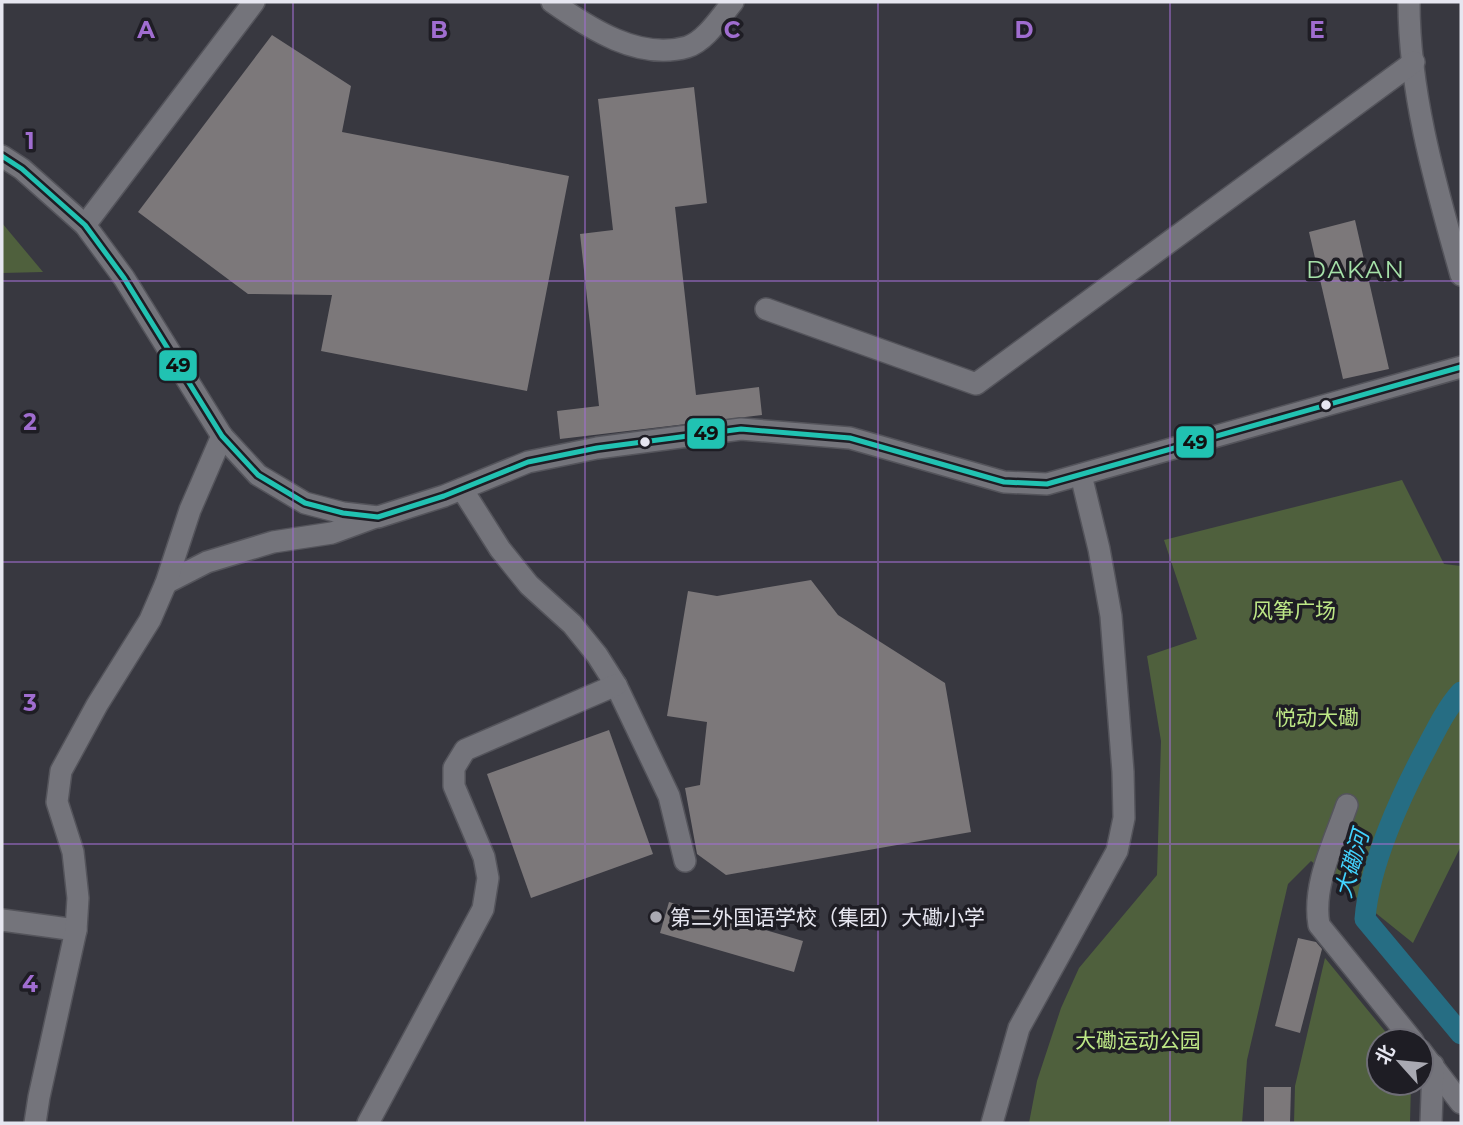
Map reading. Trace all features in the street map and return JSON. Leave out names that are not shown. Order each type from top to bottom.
[{"type":"street","points":[[85,225],[254,2]]},
{"type":"street","points":[[552,2],[585,25],[615,40],[656,50],[688,47],[709,31],[733,2]]},
{"type":"street","points":[[1409,2],[1421,122],[1461,275]]},
{"type":"street","points":[[766,309],[976,384],[1414,62]]},
{"type":"street","points":[[2,156],[22,169],[85,225],[124,278],[222,436],[258,475],[305,503],[342,513],[378,517]]},
{"type":"street","points":[[166,583],[207,562],[274,542],[332,533],[462,489],[528,462],[597,448],[741,429],[850,438],[1004,482],[1047,484],[1461,366]]},
{"type":"street","points":[[35,1123],[76,930],[78,898],[73,852],[57,802],[61,771],[97,705],[150,620],[166,583],[190,510],[222,436]]},
{"type":"street","points":[[992,1123],[1019,1028],[1116,851],[1124,818],[1124,772],[1111,616],[1099,549],[1081,475]]},
{"type":"street","points":[[462,489],[500,550],[529,585],[572,624],[597,655],[616,685],[669,796],[685,861]]},
{"type":"street","points":[[368,1123],[482,909],[488,878],[484,857],[454,786],[454,768],[465,750],[616,685]]},
{"type":"street","points":[[1347,805],[1317,894],[1319,926],[1402,1027]]},
{"type":"street","points":[[2,919],[76,930]]},
{"type":"street","points":[[1435,1069],[1461,1103]]},
{"type":"street","points":[[1429,1097],[1431,1123]]},
{"type":"green space","points":[[2,223],[43,272],[2,273]]},
{"type":"green space","name":"悦动大磡","points":[[1402,480],[1444,564],[1461,566],[1461,846],[1413,943],[1311,861],[1288,884],[1247,1060],[1242,1123],[1029,1123],[1037,1081],[1061,1008],[1079,968],[1157,875],[1161,741],[1147,656],[1197,639],[1164,540]]},
{"type":"green space","points":[[1325,958],[1382,1027],[1365,1027],[1365,1097],[1411,1097],[1410,1123],[1294,1123],[1295,1086]]},
{"type":"building","points":[[272,35],[351,86],[342,132],[569,176],[527,391],[321,351],[332,295],[248,294],[138,212]]},
{"type":"building","points":[[694,87],[707,203],[675,207],[696,395],[759,387],[762,415],[560,439],[557,411],[599,406],[580,234],[613,230],[598,99]]},
{"type":"building","points":[[1355,220],[1389,369],[1343,379],[1309,232]]},
{"type":"building","points":[[811,580],[838,615],[945,683],[971,832],[726,875],[697,854],[685,788],[700,785],[707,722],[667,716],[688,591],[717,596]]},
{"type":"building","points":[[609,730],[653,854],[531,898],[487,774]]},
{"type":"building","points":[[669,902],[803,941],[794,972],[660,933]]},
{"type":"building","points":[[1298,938],[1316,942],[1322,949],[1300,1033],[1275,1026]]},
{"type":"building","points":[[1264,1087],[1291,1087],[1290,1123],[1264,1123]]},
{"type":"waterway","name":"大磡河","points":[[1461,692],[1438,726],[1397,808],[1373,876],[1365,919],[1461,1034]]},
{"type":"transit line","name":"49","points":[[2,156],[22,169],[85,225],[124,278],[222,436],[258,475],[305,503],[343,513],[378,517],[444,496],[528,462],[597,448],[741,429],[850,438],[1004,482],[1047,484],[1461,367]]},
{"type":"place","name":"第二外国语学校（集团）大磡小学","points":[[656,917]]},
{"type":"district","name":"DAKAN","points":[[1356,269]]},
{"type":"park label","name":"风筝广场","points":[[1294,610]]},
{"type":"park label","name":"大磡运动公园","points":[[1138,1040]]}]
